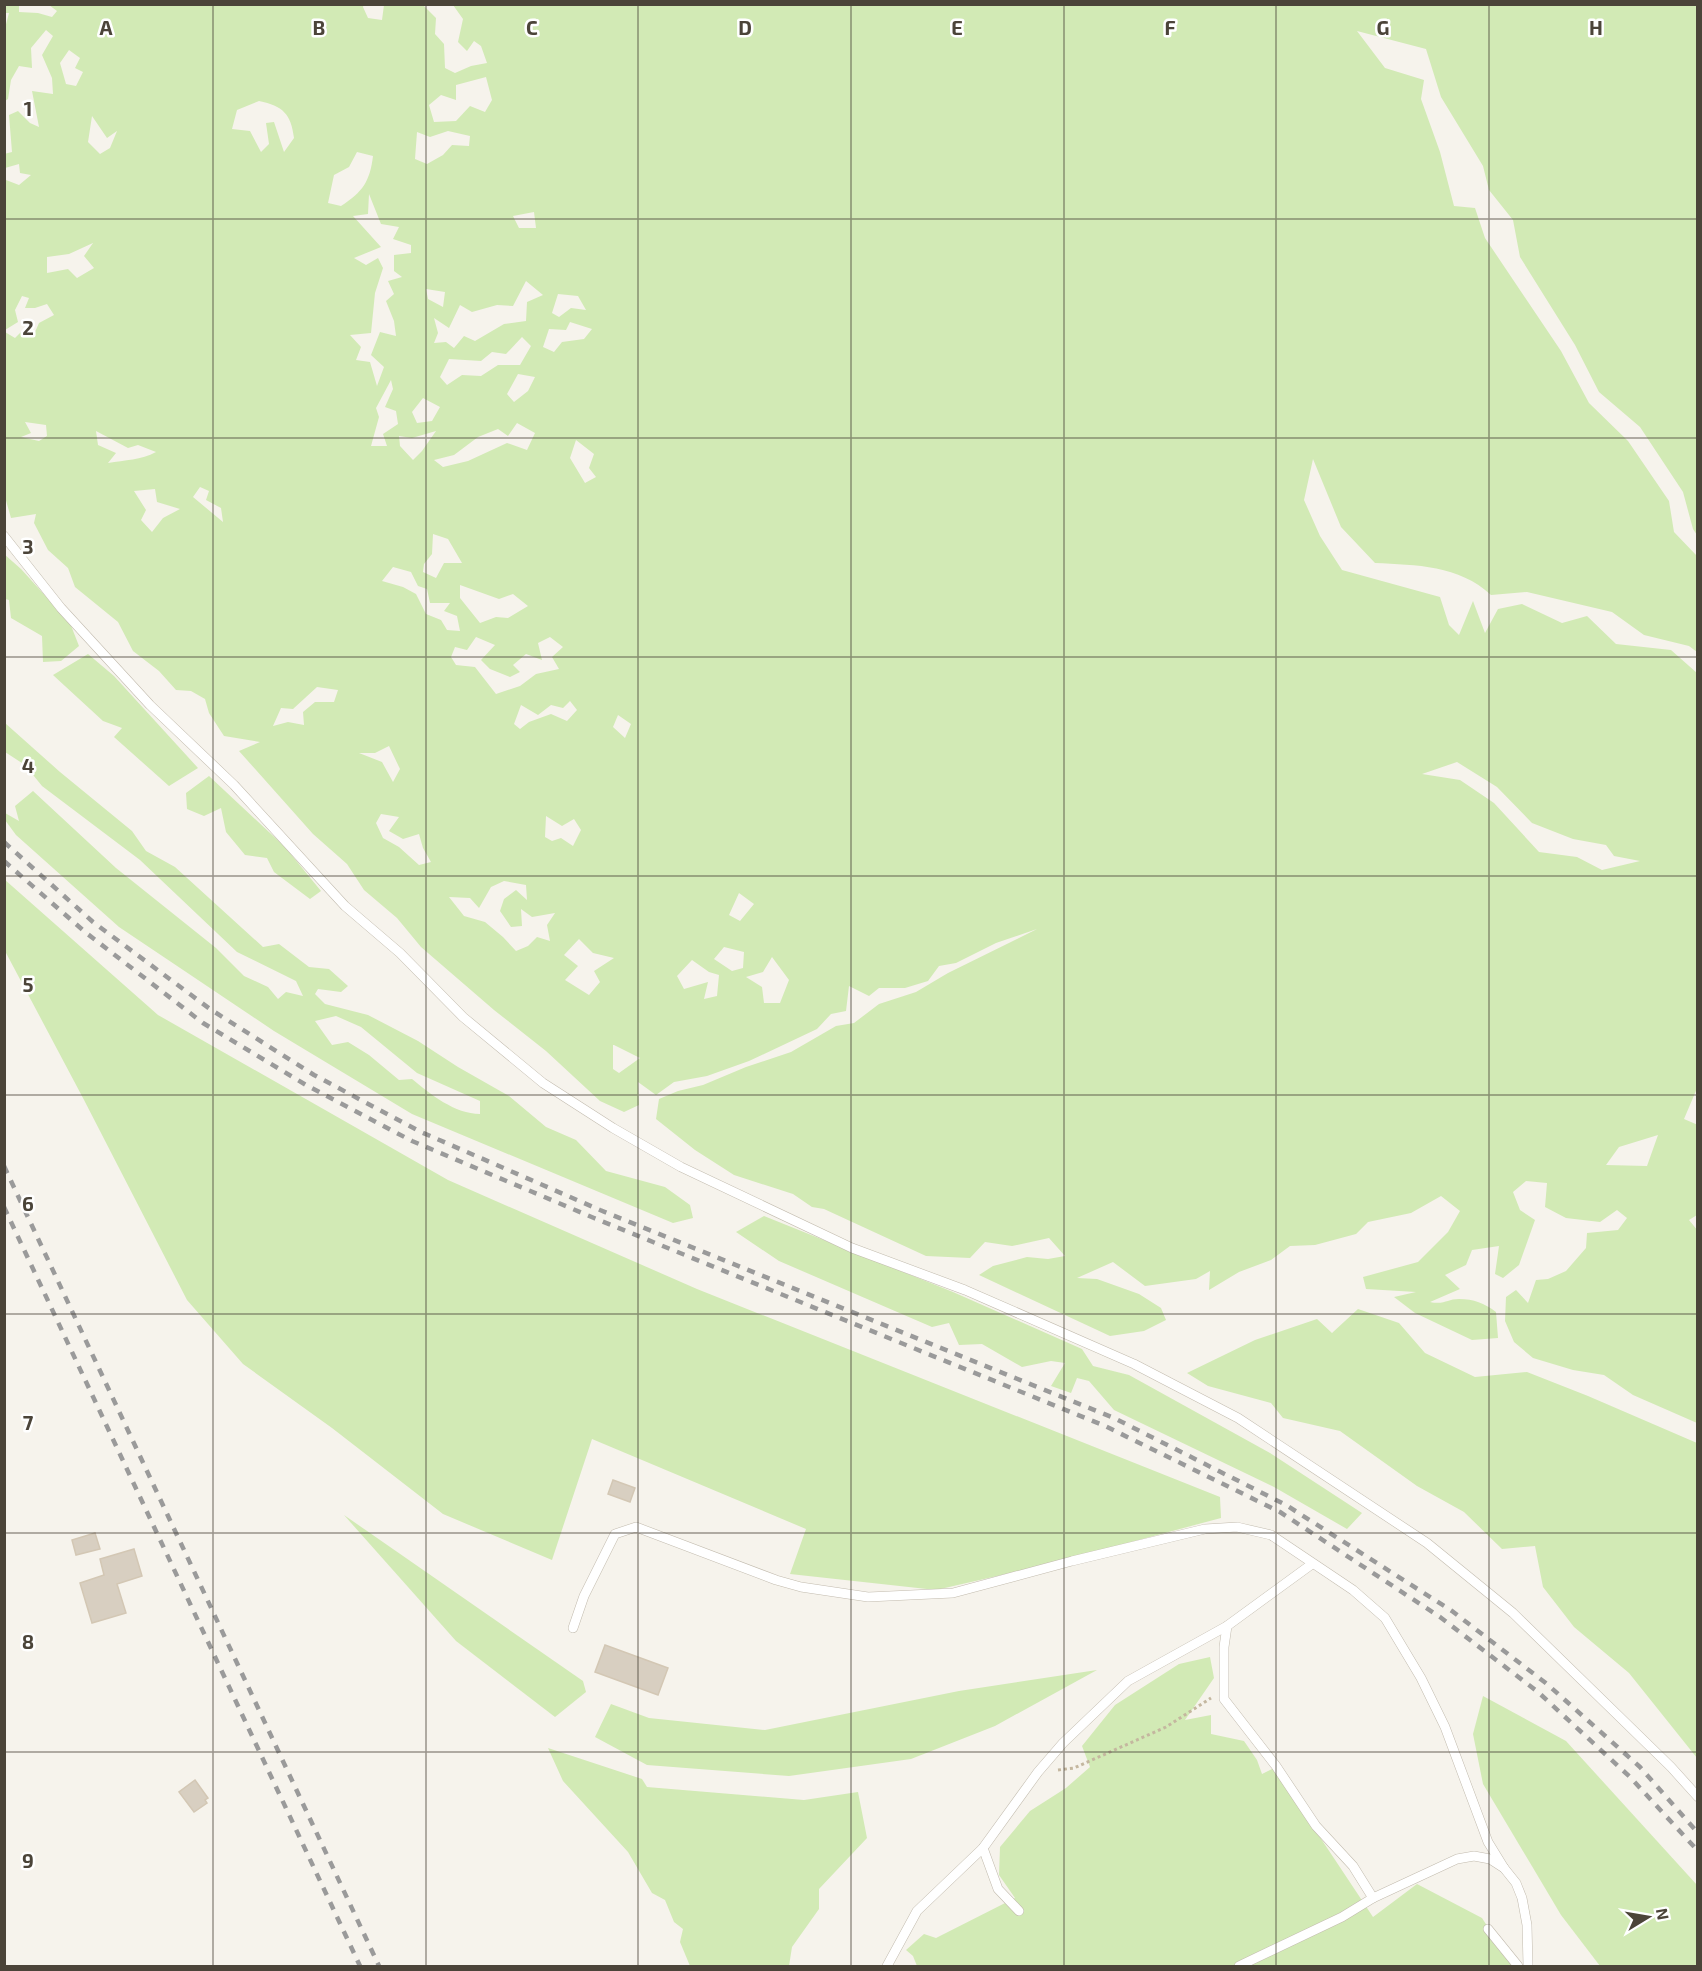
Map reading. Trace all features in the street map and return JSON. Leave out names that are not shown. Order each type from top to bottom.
[{"type":"lane","points":[[4,536],[62,608],[150,705],[234,784],[345,906],[399,953],[463,1017],[543,1083],[613,1128],[681,1167],[852,1248],[965,1290],[1134,1364],[1238,1418],[1427,1543],[1513,1613],[1671,1767],[1698,1797]]},
{"type":"lane","points":[[573,1628],[584,1596],[615,1534],[636,1527],[776,1580],[801,1587],[868,1597],[953,1593],[1205,1529],[1237,1527],[1271,1535],[1353,1590],[1385,1618],[1421,1678],[1440,1717],[1488,1842],[1516,1883],[1522,1898],[1527,1925],[1528,1966]]},
{"type":"lane","points":[[887,1966],[917,1911],[983,1848],[1038,1772],[1063,1743],[1128,1681],[1227,1626],[1312,1564]]},
{"type":"lane","points":[[1227,1626],[1224,1647],[1224,1699],[1276,1766],[1316,1826],[1353,1866],[1372,1898]]},
{"type":"lane","points":[[983,1848],[998,1890],[1019,1911]]},
{"type":"lane","points":[[1239,1966],[1342,1917],[1372,1898],[1457,1859],[1474,1856],[1490,1859],[1504,1868]]},
{"type":"lane","points":[[1488,1929],[1518,1966]]},
{"type":"path","points":[[1038,1772],[1074,1768],[1166,1727],[1211,1697],[1224,1699]]},
{"type":"green space","points":[[364,4],[368,18],[382,20],[384,5],[423,5],[436,18],[435,34],[444,44],[445,68],[455,73],[471,66],[487,63],[481,46],[474,41],[467,51],[458,42],[463,19],[453,5],[1697,5],[1697,535],[1693,529],[1683,492],[1640,427],[1599,392],[1575,345],[1520,257],[1513,220],[1489,190],[1483,166],[1441,97],[1426,49],[1357,31],[1385,68],[1424,80],[1421,99],[1440,152],[1454,206],[1475,208],[1485,238],[1561,351],[1589,403],[1628,441],[1669,501],[1674,532],[1697,556],[1697,652],[1689,646],[1644,635],[1612,612],[1527,592],[1491,595],[1479,585],[1451,572],[1421,566],[1375,563],[1341,527],[1313,459],[1304,500],[1320,536],[1342,570],[1440,597],[1449,625],[1459,635],[1473,601],[1485,633],[1498,609],[1522,604],[1562,623],[1587,616],[1616,644],[1671,650],[1697,673],[1698,1086],[1684,1119],[1698,1125],[1697,1215],[1689,1220],[1698,1231],[1697,1423],[1633,1395],[1604,1375],[1573,1370],[1533,1358],[1514,1342],[1505,1321],[1506,1297],[1516,1290],[1528,1303],[1536,1280],[1548,1279],[1566,1271],[1586,1248],[1587,1233],[1618,1230],[1627,1218],[1617,1210],[1600,1222],[1566,1218],[1545,1207],[1547,1183],[1526,1181],[1513,1192],[1520,1210],[1535,1220],[1519,1265],[1503,1278],[1495,1274],[1499,1246],[1472,1250],[1466,1265],[1445,1275],[1460,1289],[1430,1302],[1464,1299],[1487,1306],[1496,1312],[1498,1338],[1472,1340],[1415,1313],[1394,1297],[1416,1292],[1366,1289],[1363,1277],[1418,1262],[1448,1232],[1460,1211],[1441,1196],[1411,1213],[1368,1222],[1356,1234],[1315,1245],[1290,1246],[1271,1260],[1239,1272],[1209,1290],[1210,1271],[1196,1279],[1145,1286],[1113,1262],[1077,1278],[1097,1279],[1139,1294],[1161,1308],[1166,1320],[1144,1331],[1110,1336],[979,1275],[993,1266],[1027,1257],[1048,1259],[1065,1256],[1049,1238],[1012,1246],[985,1242],[970,1258],[926,1256],[824,1209],[812,1207],[793,1194],[734,1175],[695,1150],[656,1119],[659,1099],[791,1052],[836,1026],[854,1023],[879,1004],[916,992],[948,973],[1037,929],[996,943],[956,963],[939,966],[928,981],[905,988],[879,988],[869,996],[849,986],[846,1011],[831,1014],[817,1029],[749,1061],[707,1076],[674,1082],[656,1095],[638,1082],[639,1105],[624,1112],[600,1101],[546,1051],[494,1010],[421,947],[397,918],[364,890],[347,864],[313,834],[239,751],[260,742],[224,736],[209,713],[205,699],[191,691],[176,690],[159,671],[133,651],[118,622],[75,587],[68,568],[48,550],[34,523],[36,514],[11,518],[5,497],[5,332],[15,338],[23,330],[35,332],[39,323],[54,315],[47,304],[25,308],[29,298],[22,296],[15,310],[18,322],[5,330],[4,154],[12,152],[9,115],[18,111],[30,123],[39,127],[32,91],[53,94],[52,78],[42,55],[53,36],[46,30],[31,48],[32,68],[19,66],[11,80],[8,99],[5,101],[5,28],[9,13],[5,13],[5,5],[19,5],[19,12],[38,13],[52,17],[57,11],[49,5]],"holes":[[[69,50],[80,58],[75,68],[83,72],[76,86],[66,84],[60,63]],[[486,77],[492,100],[485,112],[470,106],[456,121],[434,122],[429,105],[441,95],[456,100],[456,85]],[[259,101],[284,112],[291,123],[294,138],[284,152],[274,122],[266,123],[269,144],[261,152],[250,131],[232,129],[237,110]],[[92,116],[107,138],[117,131],[110,148],[100,154],[88,142]],[[448,131],[470,136],[469,146],[452,145],[443,155],[427,164],[415,159],[417,132],[430,137]],[[357,152],[373,156],[370,172],[364,185],[341,206],[328,203],[334,175],[349,167]],[[19,164],[20,173],[31,175],[19,185],[6,180],[5,168]],[[369,194],[381,224],[399,227],[393,239],[411,245],[411,253],[394,255],[394,271],[402,277],[388,281],[394,294],[386,301],[394,321],[396,336],[380,332],[371,355],[384,367],[377,386],[370,362],[356,360],[361,347],[350,335],[371,333],[375,293],[383,268],[378,258],[366,265],[354,258],[381,247],[353,216],[368,214]],[[534,212],[536,228],[519,228],[513,216]],[[93,243],[84,256],[94,268],[77,278],[68,269],[47,273],[47,257],[69,254]],[[526,281],[543,295],[527,302],[526,321],[504,324],[475,341],[464,336],[454,348],[446,342],[434,343],[438,333],[434,318],[449,328],[460,305],[472,312],[497,305],[513,306]],[[426,289],[445,292],[443,307],[428,299]],[[558,294],[578,296],[586,310],[571,308],[559,317],[552,313]],[[570,322],[592,329],[584,339],[562,342],[554,352],[543,347],[549,329],[566,330]],[[522,337],[531,346],[520,365],[498,365],[481,376],[462,375],[447,385],[440,377],[449,359],[481,361],[492,352],[506,354]],[[518,374],[535,377],[528,391],[514,402],[507,394]],[[391,380],[393,389],[385,407],[396,411],[398,424],[383,434],[387,446],[371,446],[379,417],[376,408]],[[423,398],[440,407],[432,421],[417,423],[412,412]],[[25,422],[46,425],[47,436],[39,441],[21,437],[31,433]],[[517,423],[535,433],[527,450],[507,443],[468,461],[443,467],[434,460],[454,455],[478,437],[498,429],[508,436]],[[96,431],[128,448],[138,445],[156,452],[139,458],[108,463],[116,453],[98,445]],[[436,431],[413,460],[400,446],[399,436],[412,438]],[[576,440],[594,454],[589,468],[596,477],[585,483],[570,458]],[[200,487],[209,491],[206,500],[221,508],[223,522],[193,497]],[[155,489],[157,502],[180,509],[163,518],[152,532],[141,520],[146,510],[134,491]],[[433,534],[448,539],[462,563],[444,563],[436,578],[423,572],[424,564],[432,554]],[[393,567],[411,572],[418,586],[427,589],[430,603],[450,603],[444,611],[457,616],[460,631],[447,630],[441,620],[426,614],[416,594],[403,587],[382,581]],[[460,585],[499,599],[513,594],[528,606],[508,618],[496,617],[480,623],[460,598]],[[476,637],[495,645],[481,660],[490,669],[510,677],[520,672],[513,665],[526,654],[542,660],[538,643],[550,637],[563,647],[552,657],[559,669],[536,674],[520,686],[496,694],[475,667],[456,665],[451,657],[455,647],[467,650]],[[317,687],[338,690],[334,702],[315,702],[303,712],[304,725],[288,722],[273,726],[281,708],[293,709]],[[570,701],[577,710],[567,721],[551,714],[529,722],[520,729],[514,724],[521,705],[538,715],[551,705],[563,708]],[[618,715],[631,724],[625,738],[613,727]],[[389,746],[400,769],[393,782],[382,762],[359,753],[375,753]],[[1457,762],[1497,787],[1532,823],[1573,839],[1606,845],[1614,856],[1640,861],[1602,870],[1577,857],[1539,852],[1494,803],[1460,780],[1422,774]],[[381,814],[399,817],[389,831],[403,839],[419,834],[423,848],[431,862],[419,865],[399,847],[383,838],[376,823]],[[546,816],[562,826],[574,819],[581,830],[573,846],[561,838],[552,841],[545,837]],[[504,881],[526,885],[527,900],[516,890],[504,899],[500,911],[511,927],[522,926],[521,909],[532,917],[555,913],[547,925],[550,941],[537,937],[528,946],[516,951],[485,922],[464,916],[449,897],[470,898],[479,908],[491,887]],[[739,893],[754,904],[740,921],[729,915]],[[579,939],[593,953],[614,958],[594,971],[600,982],[589,995],[565,980],[578,966],[564,955]],[[724,947],[744,952],[743,968],[732,971],[714,959]],[[772,957],[789,980],[780,1003],[764,1003],[762,987],[746,977],[763,972]],[[692,960],[709,972],[719,975],[717,996],[704,999],[708,982],[684,989],[677,976]],[[614,1045],[640,1058],[619,1073],[613,1069]],[[1658,1135],[1647,1166],[1606,1165],[1619,1147]]]},
{"type":"green space","points":[[4,554],[21,569],[70,623],[79,646],[61,661],[43,662],[42,636],[11,618],[9,600],[5,599]]},
{"type":"green space","points":[[88,654],[114,676],[198,768],[169,786],[114,737],[122,728],[103,721],[53,675]]},
{"type":"green space","points":[[5,723],[132,831],[146,851],[175,867],[263,947],[279,944],[309,967],[329,969],[348,986],[341,992],[318,989],[315,994],[325,1004],[368,1015],[418,1041],[509,1096],[546,1127],[576,1140],[606,1171],[665,1187],[690,1205],[693,1218],[673,1223],[412,1114],[274,1031],[119,927],[16,835],[5,820],[5,813],[19,821],[15,806],[33,791],[116,868],[216,948],[244,976],[268,987],[278,999],[286,992],[303,996],[296,981],[237,952],[140,860],[42,786],[25,765],[5,752]],"holes":[[[336,1016],[361,1027],[417,1073],[480,1101],[480,1114],[452,1107],[412,1079],[399,1080],[369,1055],[348,1042],[332,1045],[315,1021]]]},
{"type":"green space","points":[[209,776],[285,847],[321,891],[310,899],[274,872],[267,858],[245,855],[226,832],[221,808],[204,816],[187,809],[186,793]]},
{"type":"green space","points":[[4,879],[158,1015],[448,1180],[697,1289],[1220,1497],[1221,1518],[1045,1565],[936,1590],[790,1574],[806,1529],[592,1439],[552,1560],[443,1514],[332,1428],[243,1364],[187,1300],[5,951]]},
{"type":"green space","points":[[764,1216],[953,1292],[1082,1349],[1093,1366],[1129,1375],[1270,1453],[1362,1513],[1347,1529],[1274,1487],[1114,1410],[1089,1381],[1077,1378],[1071,1393],[1051,1386],[1065,1363],[1051,1361],[1022,1367],[982,1344],[959,1345],[949,1323],[932,1327],[779,1261],[736,1232]]},
{"type":"green space","points":[[1358,1309],[1399,1323],[1425,1353],[1475,1377],[1527,1372],[1697,1443],[1697,1758],[1629,1673],[1574,1627],[1543,1587],[1535,1546],[1502,1549],[1464,1512],[1417,1486],[1340,1431],[1283,1418],[1271,1403],[1208,1386],[1187,1373],[1255,1340],[1317,1319],[1332,1333]]},
{"type":"green space","points":[[344,1515],[583,1681],[586,1692],[555,1717],[456,1641]]},
{"type":"green space","points":[[1210,1657],[1214,1678],[1185,1720],[1211,1715],[1211,1734],[1244,1741],[1257,1760],[1262,1774],[1274,1768],[1373,1917],[1417,1884],[1482,1918],[1513,1966],[917,1966],[913,1956],[906,1950],[924,1934],[936,1938],[1015,1898],[999,1875],[1000,1847],[1030,1811],[1066,1788],[1090,1767],[1082,1746],[1115,1705],[1179,1664]]},
{"type":"green space","points":[[1097,1670],[995,1726],[911,1759],[789,1776],[647,1765],[595,1737],[611,1704],[649,1718],[765,1730],[959,1691]]},
{"type":"green space","points":[[1483,1696],[1566,1741],[1697,1885],[1697,1966],[1600,1966],[1561,1915],[1483,1784],[1473,1734]]},
{"type":"green space","points":[[548,1748],[642,1779],[647,1787],[804,1800],[858,1792],[867,1838],[819,1889],[819,1909],[792,1947],[789,1966],[690,1966],[680,1942],[683,1929],[674,1922],[665,1900],[652,1893],[628,1852],[563,1781]]},
{"type":"building","points":[[613,1480],[635,1488],[630,1502],[608,1494]]},
{"type":"building","points":[[95,1533],[100,1549],[76,1555],[72,1540]]},
{"type":"building","points":[[134,1549],[142,1576],[117,1584],[126,1613],[92,1623],[80,1583],[104,1575],[100,1559]]},
{"type":"building","points":[[605,1645],[668,1668],[658,1695],[595,1672]]},
{"type":"building","points":[[195,1780],[208,1798],[205,1800],[207,1803],[194,1812],[179,1792]]},
{"type":"railway","points":[[4,842],[93,922],[210,1009],[314,1075],[421,1132],[600,1210],[1114,1418],[1286,1505],[1452,1611],[1547,1684],[1640,1767],[1698,1833]]},
{"type":"railway","points":[[4,861],[85,932],[203,1023],[306,1085],[412,1141],[594,1218],[1105,1426],[1280,1512],[1440,1617],[1538,1692],[1630,1777],[1698,1851]]},
{"type":"railway","points":[[4,1166],[379,1966]]},
{"type":"railway","points":[[4,1207],[360,1966]]}]
